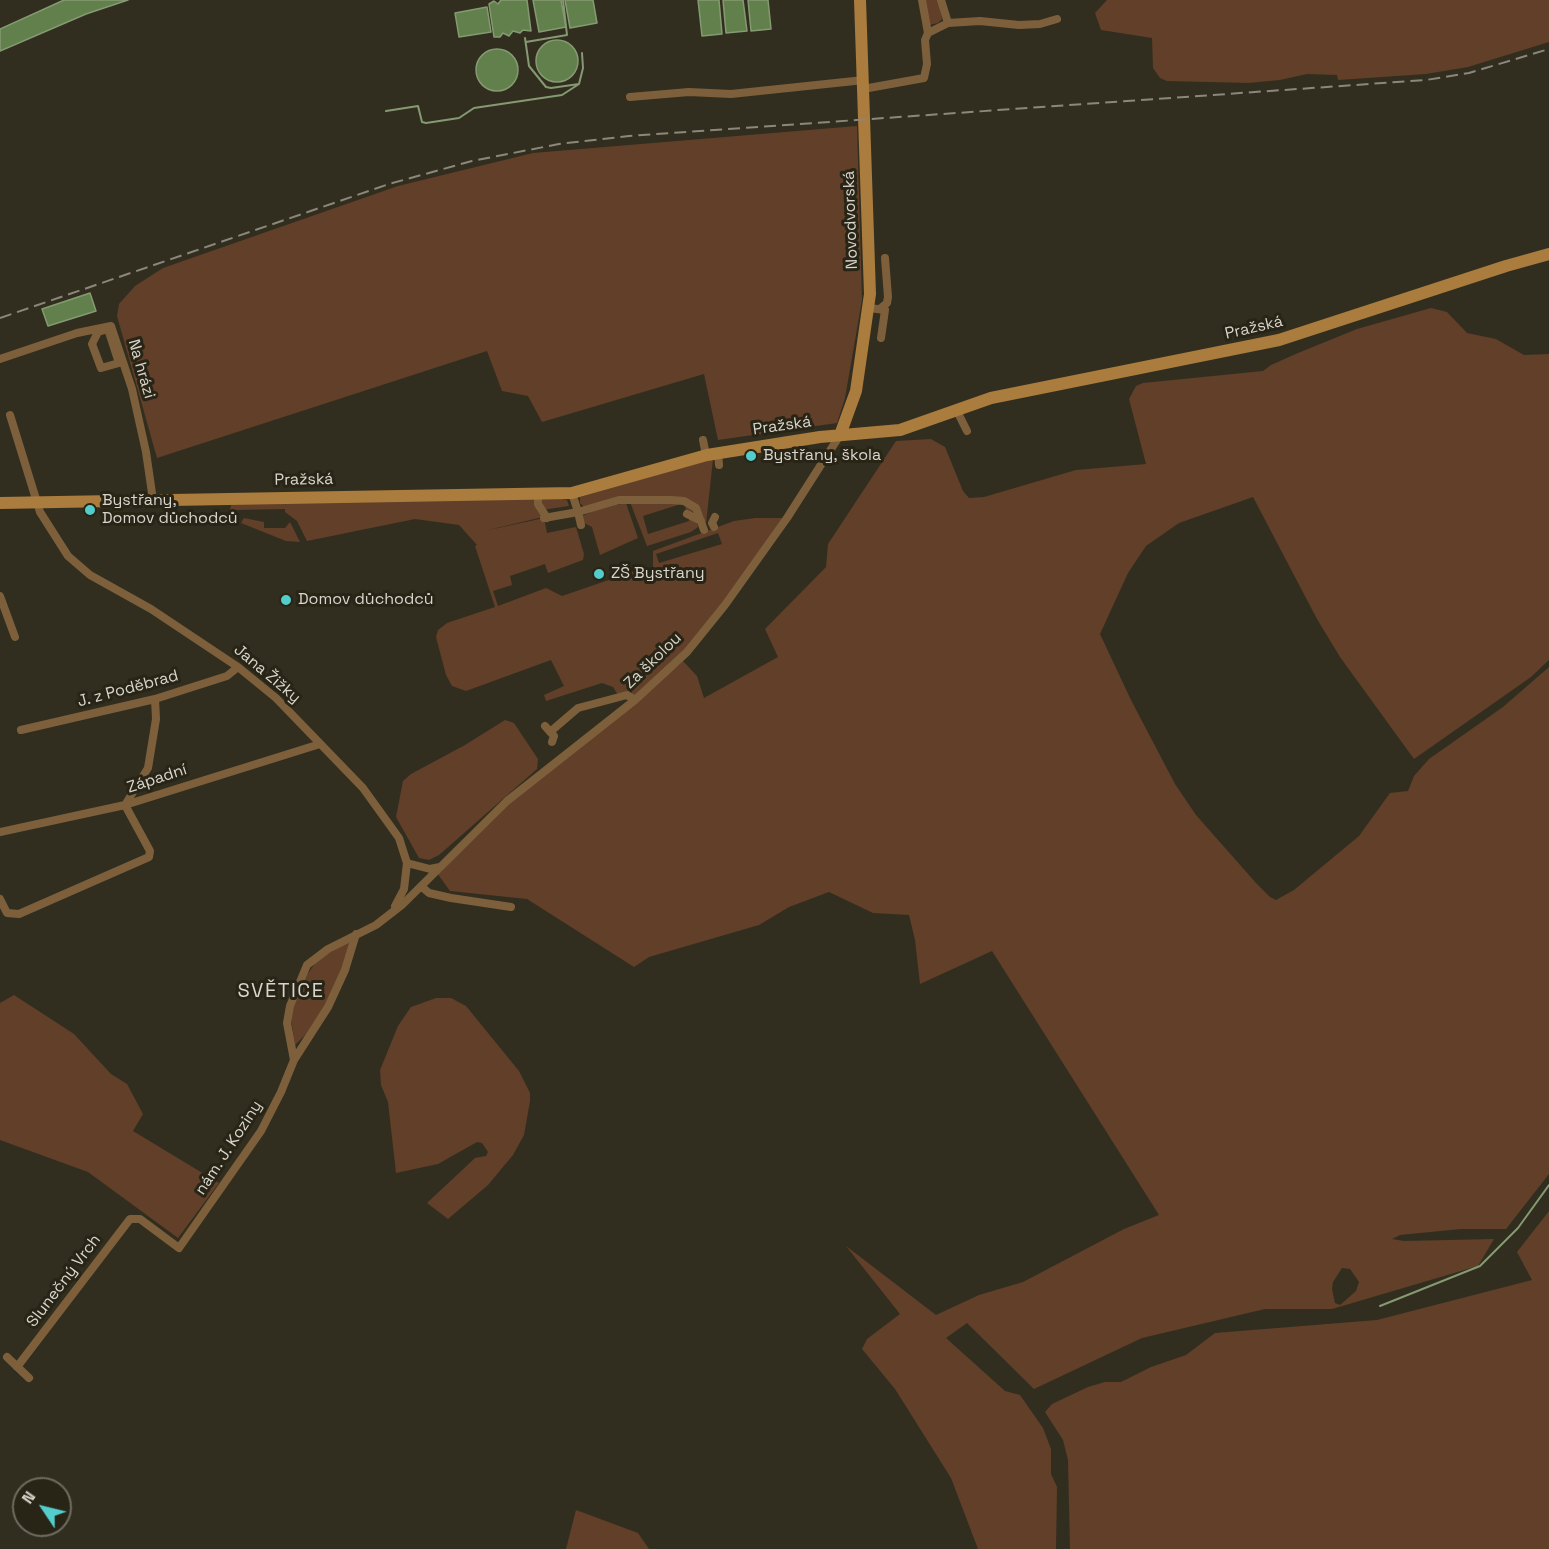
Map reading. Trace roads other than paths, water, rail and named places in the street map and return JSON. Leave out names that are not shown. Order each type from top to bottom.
[{"type":"street","name":"Novodvorská","points":[[840,435],[856,391],[875,308],[860,0]]},
{"type":"street","points":[[630,97],[689,92],[731,94],[863,85],[924,78],[927,64],[925,40],[928,33],[922,0]]},
{"type":"street","points":[[941,0],[948,23]]},
{"type":"street","points":[[928,33],[948,23],[972,21],[1040,24],[1057,19]]},
{"type":"street","name":"Pražská","points":[[0,503],[572,493],[714,457],[840,435],[900,430],[991,398],[1279,340],[1549,254]]},
{"type":"street","points":[[875,308],[887,303],[885,258]]},
{"type":"street","points":[[875,308],[886,313],[881,338]]},
{"type":"street","name":"Na hrázi","points":[[103,328],[107,325],[113,329],[132,389],[146,452],[153,500]]},
{"type":"street","points":[[0,359],[103,328],[108,329],[119,363],[101,368],[92,344],[103,328]]},
{"type":"street","points":[[956,409],[967,431]]},
{"type":"street","name":"Jana Žižky","points":[[10,415],[36,502],[55,538],[79,567],[152,609],[238,667],[276,698],[370,797],[399,838],[408,863]]},
{"type":"street","name":"Za školou","points":[[388,916],[422,887],[507,801],[635,700],[687,652],[725,605],[787,518],[840,435]]},
{"type":"street","points":[[703,440],[714,457]]},
{"type":"street","points":[[572,493],[581,525]]},
{"type":"street","points":[[538,494],[540,507],[546,518],[578,512],[619,500],[684,501],[696,508],[704,530]]},
{"type":"street","points":[[687,514],[701,521]]},
{"type":"street","points":[[714,527],[712,523],[715,516]]},
{"type":"street","points":[[0,596],[15,637]]},
{"type":"street","name":"J. z Poděbrad","points":[[21,730],[155,699],[226,676],[238,667]]},
{"type":"street","points":[[552,742],[555,738],[548,729],[578,708],[627,695],[635,700]]},
{"type":"street","points":[[0,898],[7,913],[19,914],[149,856],[150,851],[125,805],[148,768],[156,719],[155,699]]},
{"type":"street","name":"Západní","points":[[0,832],[125,805],[320,744]]},
{"type":"street","points":[[294,1060],[287,1023],[307,965],[321,953],[376,925],[388,916],[404,889],[408,863],[430,869],[440,867]]},
{"type":"street","points":[[422,887],[429,892],[450,898],[511,907]]},
{"type":"street","name":"nám. J. Koziny","points":[[137,1218],[179,1248],[266,1124],[294,1060],[328,1007],[345,970],[356,934]]},
{"type":"street","name":"Slunečný Vrch","points":[[17,1367],[126,1224],[137,1218]]},
{"type":"street","points":[[7,1357],[29,1378]]},
{"type":"waterway","points":[[526,42],[567,35],[563,0]]},
{"type":"waterway","points":[[525,38],[529,66],[546,87],[579,84]]},
{"type":"waterway","points":[[386,111],[418,106],[422,122],[426,123],[459,118],[474,108],[562,95],[579,84],[583,68],[582,53]]},
{"type":"waterway","points":[[1380,1306],[1480,1266],[1518,1228],[1549,1185]]},
{"type":"railway","points":[[0,318],[389,184],[472,161],[559,144],[629,136],[1426,80],[1469,73],[1549,49]]},
{"type":"place","name":"Bystřany, škola","points":[[751,456]]},
{"type":"place","name":"Bystřany, Domov důchodců","points":[[90,510]]},
{"type":"place","name":"ZŠ Bystřany","points":[[599,574]]},
{"type":"place","name":"Domov důchodců","points":[[286,600]]},
{"type":"district","name":"SVĚTICE","points":[[281,992]]}]
